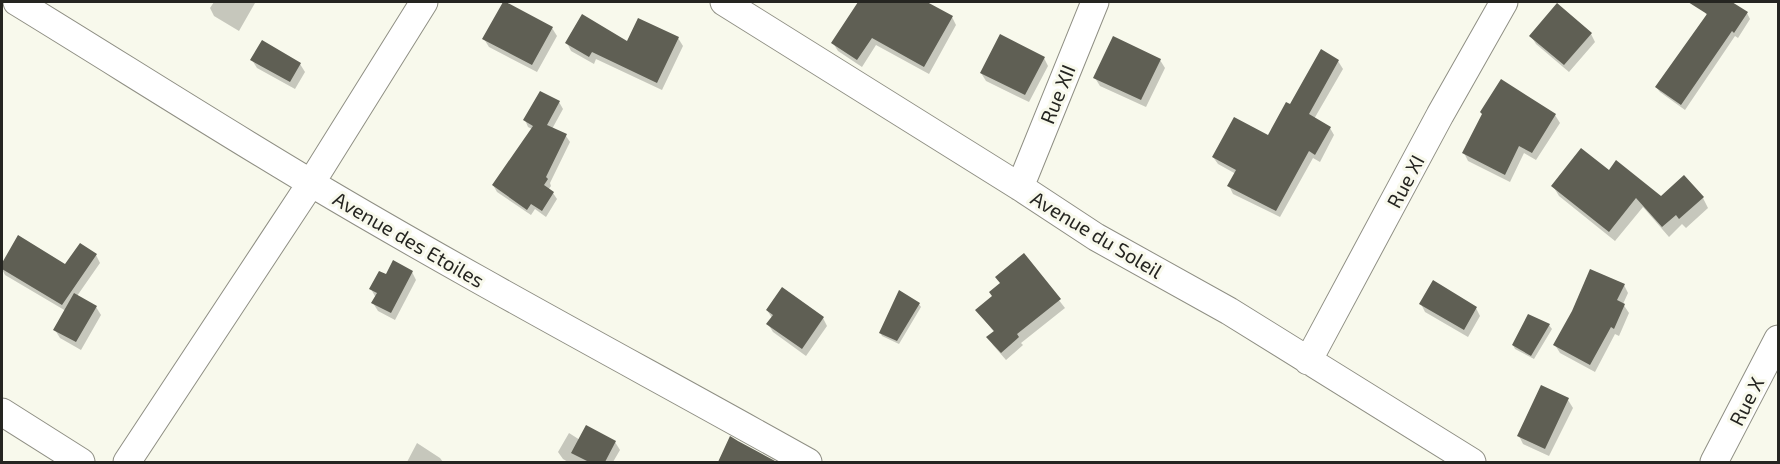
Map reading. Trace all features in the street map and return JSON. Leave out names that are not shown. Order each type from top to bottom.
[{"type":"street","name":"Avenue des Etoiles","points":[[17,2],[311,183],[603,350],[808,462]]},
{"type":"street","points":[[128,462],[311,183],[424,2]]},
{"type":"street","name":"Avenue du Soleil","points":[[724,2],[1096,237],[1229,311],[1472,462]]},
{"type":"street","name":"Rue XII","points":[[1020,187],[1095,2]]},
{"type":"street","name":"Rue XI","points":[[1308,361],[1440,115],[1504,2]]},
{"type":"street","name":"Rue X","points":[[1714,462],[1779,339]]},
{"type":"street","points":[[2,412],[81,462]]},
{"type":"building","points":[[503,2],[553,27],[532,65],[482,39]]},
{"type":"building","points":[[858,2],[927,2],[953,16],[924,67],[872,38],[857,60],[831,43]]},
{"type":"building","points":[[1688,2],[1732,2],[1748,12],[1734,33],[1732,31],[1681,105],[1655,87],[1707,14]]},
{"type":"building","points":[[1557,3],[1592,33],[1564,65],[1529,36]]},
{"type":"building","points":[[582,14],[627,41],[638,18],[679,37],[657,83],[592,52],[589,57],[565,43]]},
{"type":"building","points":[[1000,34],[1045,57],[1025,95],[980,73]]},
{"type":"building","points":[[1113,36],[1161,59],[1141,100],[1093,78]]},
{"type":"building","points":[[262,40],[301,63],[290,82],[250,60]]},
{"type":"building","points":[[1321,49],[1339,60],[1309,114],[1331,127],[1315,155],[1309,151],[1276,211],[1227,186],[1236,170],[1212,157],[1234,117],[1268,135],[1286,102],[1290,104]]},
{"type":"building","points":[[1501,79],[1556,114],[1532,153],[1519,146],[1505,175],[1462,153],[1482,114],[1480,112]]},
{"type":"building","points":[[540,91],[560,101],[547,125],[567,134],[546,177],[548,179],[544,185],[554,192],[542,211],[531,204],[527,210],[492,185],[533,126],[523,120]]},
{"type":"building","points":[[1581,148],[1609,170],[1616,160],[1661,196],[1684,175],[1704,197],[1679,219],[1676,215],[1662,227],[1636,198],[1609,232],[1551,186]]},
{"type":"building","points":[[18,235],[65,264],[80,243],[97,254],[62,305],[2,269],[2,263]]},
{"type":"building","points":[[1024,253],[1061,299],[1017,334],[1019,337],[1001,353],[986,337],[994,331],[975,310],[992,296],[989,292],[1000,283],[995,277]]},
{"type":"building","points":[[393,260],[413,271],[391,313],[371,303],[377,293],[369,289],[379,271],[386,274]]},
{"type":"building","points":[[1590,269],[1625,284],[1617,300],[1625,304],[1614,329],[1611,327],[1590,365],[1553,345],[1572,311]]},
{"type":"building","points":[[1433,280],[1477,307],[1464,330],[1419,304]]},
{"type":"building","points":[[782,287],[824,317],[802,349],[766,324],[773,315],[766,310]]},
{"type":"building","points":[[899,290],[920,303],[897,341],[879,333]]},
{"type":"building","points":[[74,293],[97,306],[76,342],[53,330]]},
{"type":"building","points":[[1528,314],[1550,324],[1531,356],[1512,345]]},
{"type":"building","points":[[1541,385],[1569,398],[1545,449],[1517,436]]},
{"type":"building","points":[[586,425],[616,441],[605,462],[589,462],[571,453]]},
{"type":"building","points":[[730,436],[738,441],[777,462],[718,462]]}]
